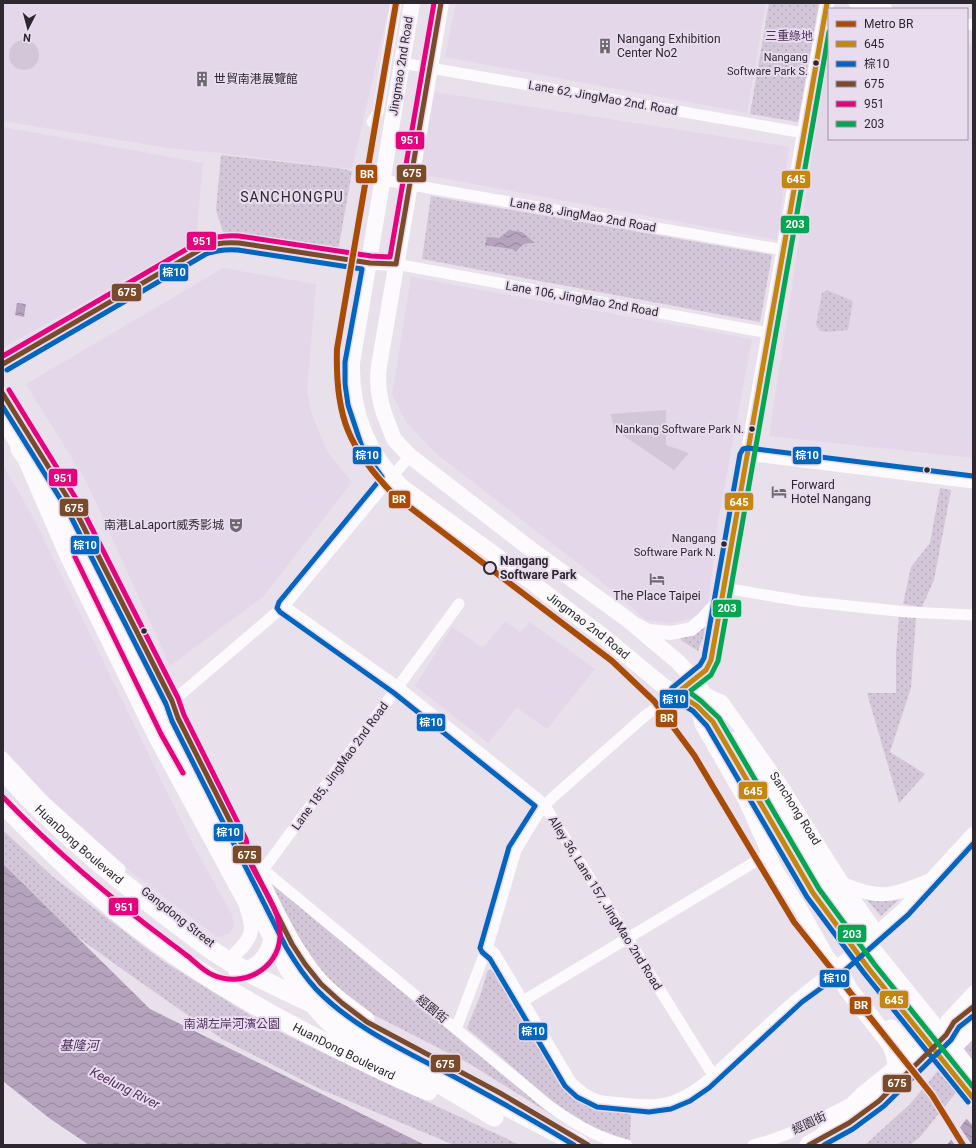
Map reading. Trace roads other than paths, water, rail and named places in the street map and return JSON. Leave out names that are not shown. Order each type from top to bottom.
[{"type":"highway","points":[[20,449],[48,486],[288,968],[318,1010],[340,1030],[364,1046],[426,1077],[494,1117]]},
{"type":"highway","name":"HuanDong Boulevard","points":[[3,771],[29,800],[75,844],[124,885],[210,949],[269,983],[400,1048],[537,1124],[580,1145]]},
{"type":"highway","points":[[3,787],[29,815],[66,849],[123,897],[211,966],[220,971],[232,972],[252,969],[267,957],[273,938],[274,931],[272,922],[241,860],[244,849]]},
{"type":"highway","name":"HuanDong Boulevard","points":[[3,804],[55,856],[120,914],[190,965],[279,1019],[351,1056],[420,1088],[494,1117],[557,1145]]},
{"type":"highway","points":[[244,849],[292,944],[305,964],[321,984],[342,1003],[367,1022],[454,1067],[588,1145]]},
{"type":"highway","points":[[197,954],[220,958],[230,958],[236,953]]},
{"type":"highway","points":[[837,968],[853,980],[904,1045],[910,1049],[918,1048],[972,1008]]},
{"type":"highway","points":[[820,1143],[863,1096],[893,1072],[897,1065],[892,1045],[848,989],[837,968]]},
{"type":"highway","points":[[820,1143],[855,1130],[890,1106],[972,1008]]},
{"type":"highway","points":[[820,1143],[879,1101],[946,1036],[954,1022]]},
{"type":"main road","name":"Jingmao 2nd Road","points":[[412,3],[370,263],[352,363],[354,403],[369,447],[391,477],[402,487],[604,637],[662,685],[701,700]]},
{"type":"main road","points":[[441,3],[377,379],[380,405],[394,439],[410,456],[533,551],[627,619],[678,662],[694,679],[701,700],[768,803],[852,923],[973,1073]]},
{"type":"main road","points":[[768,803],[813,893],[869,970],[973,1098]]},
{"type":"street","points":[[372,122],[378,112],[396,3]]},
{"type":"street","points":[[456,1029],[487,947],[516,850],[538,814],[556,794],[646,715],[694,679],[709,665],[724,592],[827,3]]},
{"type":"street","points":[[854,3],[882,8]]},
{"type":"street","name":"Lane 62, JingMao 2nd. Road","points":[[402,63],[804,134]]},
{"type":"street","name":"Lane 88, JingMao 2nd Road","points":[[383,180],[784,250]]},
{"type":"street","points":[[3,364],[212,244],[224,242],[239,243],[370,263],[396,264]]},
{"type":"street","name":"Lane 106, JingMao 2nd Road","points":[[396,264],[769,333]]},
{"type":"street","points":[[3,394],[74,508],[165,690],[172,701],[178,718],[244,849]]},
{"type":"street","points":[[3,422],[20,449],[67,557],[149,723],[245,903],[251,922],[250,936],[244,946],[236,953]]},
{"type":"street","points":[[747,455],[973,483]]},
{"type":"street","points":[[149,723],[172,701],[284,606],[410,456]]},
{"type":"street","points":[[724,592],[907,612],[973,615]]},
{"type":"street","points":[[627,619],[648,631],[671,633],[691,629],[702,620],[724,592]]},
{"type":"street","name":"Lane 185, JingMao 2nd Road","points":[[263,870],[459,604]]},
{"type":"street","name":"Alley 36, Lane 157, JingMao 2nd Road","points":[[284,606],[398,687],[545,806],[713,1075]]},
{"type":"street","points":[[701,700],[702,725],[744,800],[776,870],[828,956],[837,968]]},
{"type":"street","name":"Sanchong Road","points":[[701,700],[722,702],[780,784],[843,884],[877,933]]},
{"type":"street","name":"Gangdong Street","points":[[3,757],[44,801],[136,884],[219,948],[226,952],[236,953]]},
{"type":"street","points":[[487,947],[495,954],[571,1082],[581,1091],[598,1100],[649,1105],[669,1102],[686,1095],[705,1084],[798,997],[837,968],[877,933],[903,910],[973,834]]},
{"type":"street","name":"經園街","points":[[244,849],[263,870],[548,1105],[567,1119],[603,1137],[627,1145]]},
{"type":"street","points":[[523,1001],[768,854]]},
{"type":"street","points":[[843,884],[865,893],[880,895],[900,892],[933,879]]},
{"type":"street","points":[[932,1038],[951,1013],[972,1008]]},
{"type":"street","name":"經園街","points":[[753,1145],[767,1142],[799,1128],[863,1096]]},
{"type":"water","points":[[509,230],[522,232],[535,243],[524,244],[516,252],[512,249],[485,245],[487,237],[499,238]]},
{"type":"water","points":[[17,303],[26,304],[24,317],[15,315]]},
{"type":"water","name":"基隆河","points":[[3,864],[150,1009],[425,1145],[89,1145],[49,1118],[3,1081]]},
{"type":"water","points":[[973,1110],[973,1145],[947,1145]]},
{"type":"metro line","name":"BR","points":[[396,3],[337,349],[337,373],[342,412],[355,446],[379,479],[395,496],[612,661],[654,701],[694,755],[794,922],[932,1095],[963,1145]]},
{"type":"place","name":"Nangang Exhibition Center No2","points":[[605,46]]},
{"type":"place","name":"Nangang Software Park S.","points":[[816,63]]},
{"type":"place","name":"世貿南港展覽館","points":[[202,79]]},
{"type":"place","name":"Nankang Software Park N.","points":[[752,429]]},
{"type":"place","name":"Forward Hotel Nangang","points":[[779,492]]},
{"type":"place","name":"南港LaLaport威秀影城","points":[[236,525]]},
{"type":"place","name":"Nangang Software Park N.","points":[[724,544]]},
{"type":"place","name":"Nangang Software Park","points":[[490,568]]},
{"type":"place","name":"The Place Taipei","points":[[657,579]]},
{"type":"district","name":"SANCHONGPU","points":[[292,197]]},
{"type":"park label","name":"三重綠地","points":[[789,36]]},
{"type":"park label","name":"南湖左岸河濱公園","points":[[232,1024]]},
{"type":"water label","name":"Keelung River","points":[[125,1088]]}]
